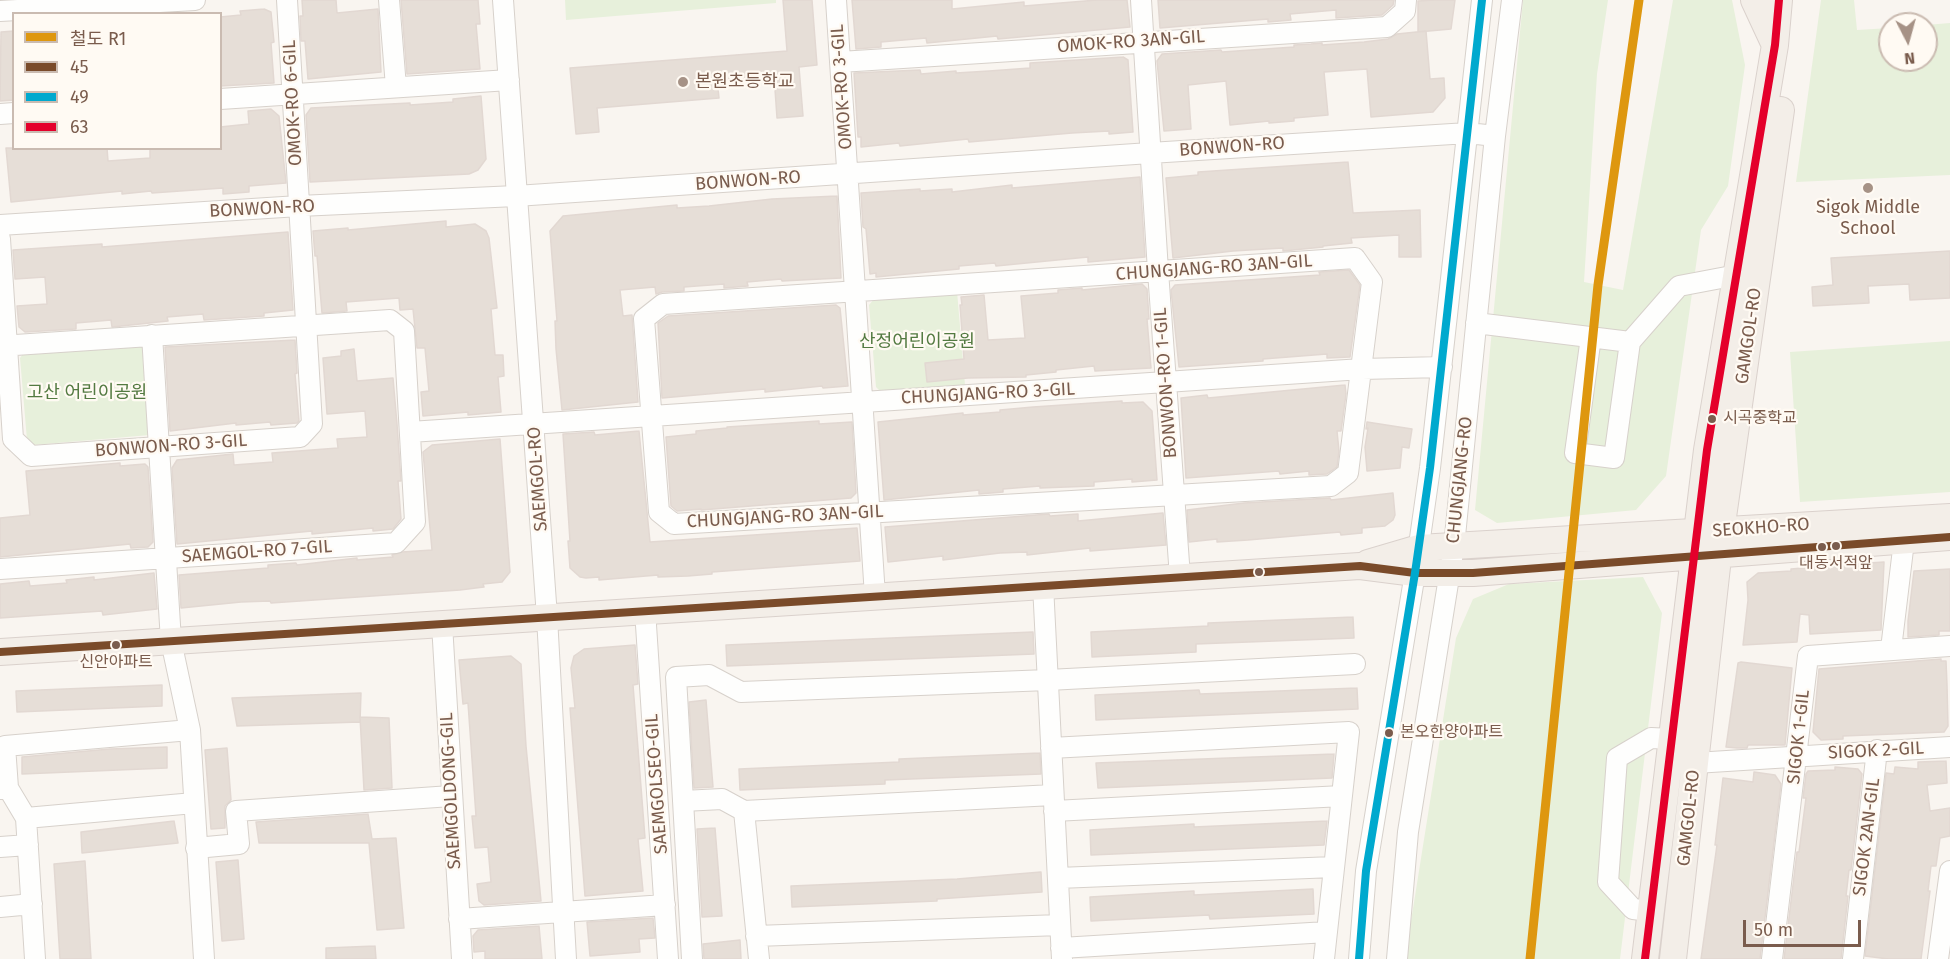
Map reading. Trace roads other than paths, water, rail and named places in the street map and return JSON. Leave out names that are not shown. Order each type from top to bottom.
[{"type":"main road","points":[[1754,0],[1775,45]]},
{"type":"main road","name":"GAMGOL-RO","points":[[1673,959],[1695,763],[1708,543],[1707,450],[1775,45],[1779,0]]},
{"type":"main road","name":"GAMGOL-RO","points":[[1645,959],[1672,739],[1774,166],[1795,0]]},
{"type":"main road","name":"SEOKHO-RO","points":[[1417,560],[1461,573],[1662,547],[1950,517]]},
{"type":"main road","name":"SEOKHO-RO","points":[[1708,543],[1904,541],[1950,537]]},
{"type":"main road","name":"SEOKHO-RO","points":[[0,652],[1360,566],[1417,560],[1466,545],[1662,547]]},
{"type":"street","points":[[0,11],[195,0]]},
{"type":"street","name":"OMOK-RO 6-GIL","points":[[287,0],[299,206]]},
{"type":"street","points":[[389,0],[396,87]]},
{"type":"street","name":"SAEMGOL-RO","points":[[503,0],[547,617],[566,959]]},
{"type":"street","name":"OMOK-RO 3-GIL","points":[[836,0],[875,596]]},
{"type":"street","name":"BONWON-RO 1-GIL","points":[[1141,0],[1180,577]]},
{"type":"street","name":"OMOK-RO 3AN-GIL","points":[[840,62],[1387,27],[1405,11],[1406,0]]},
{"type":"street","name":"CHUNGJANG-RO","points":[[1359,959],[1366,871],[1417,560],[1442,367],[1482,0]]},
{"type":"street","name":"CHUNGJANG-RO","points":[[1397,959],[1408,832],[1466,545],[1476,323],[1495,136],[1512,0]]},
{"type":"street","points":[[222,99],[509,80]]},
{"type":"street","name":"BONWON-RO","points":[[0,225],[299,206],[516,196],[1468,133],[1495,136]]},
{"type":"street","name":"BONWON-RO 3-GIL","points":[[0,239],[4,346],[14,439],[31,456],[300,437],[312,424],[299,206]]},
{"type":"street","name":"CHUNGJANG-RO 3AN-GIL","points":[[1355,258],[1372,282],[1348,473],[1331,486],[675,524],[659,512],[645,319],[663,303],[855,291],[1355,258]]},
{"type":"street","points":[[1590,337],[1575,453],[1614,458],[1630,342],[1679,286],[1737,275]]},
{"type":"street","name":"SAEMGOL-RO 7-GIL","points":[[0,570],[396,543],[415,522],[404,331],[390,320],[152,334],[4,346]]},
{"type":"street","points":[[1476,323],[1630,342]]},
{"type":"street","points":[[152,334],[171,641],[190,730],[204,959]]},
{"type":"street","name":"CHUNGJANG-RO 3-GIL","points":[[534,424],[1362,369],[1442,367]]},
{"type":"street","points":[[410,432],[534,424]]},
{"type":"street","points":[[1891,649],[1904,541]]},
{"type":"street","points":[[1043,585],[1061,953],[1327,932]]},
{"type":"street","name":"SAEMGOLSEO-GIL","points":[[645,610],[668,959]]},
{"type":"street","name":"SAEMGOLDONG-GIL","points":[[442,624],[462,959]]},
{"type":"street","name":"SIGOK 1-GIL","points":[[1772,959],[1808,656],[1950,646]]},
{"type":"street","points":[[692,959],[676,677],[709,675],[741,692],[1048,680],[1355,664]]},
{"type":"street","points":[[35,959],[26,818],[4,789],[5,746],[190,730]]},
{"type":"street","points":[[1051,748],[1349,732],[1324,959]]},
{"type":"street","points":[[1651,911],[1633,909],[1608,882],[1617,759],[1651,738],[1672,739]]},
{"type":"street","name":"SIGOK 2-GIL","points":[[1695,763],[1950,747]]},
{"type":"street","name":"SIGOK 2AN-GIL","points":[[1853,959],[1877,750]]},
{"type":"street","points":[[196,848],[238,844],[236,811],[451,796]]},
{"type":"street","points":[[683,801],[722,799],[744,811],[1342,796]]},
{"type":"street","points":[[26,818],[194,803]]},
{"type":"street","points":[[744,811],[759,959]]},
{"type":"street","points":[[0,847],[28,845]]},
{"type":"street","points":[[1058,878],[1334,867]]},
{"type":"street","points":[[1938,959],[1950,871]]},
{"type":"street","points":[[0,907],[32,904]]},
{"type":"street","points":[[459,920],[665,905]]},
{"type":"street","points":[[756,936],[1060,925]]},
{"type":"rail line","name":"R1","points":[[1530,959],[1598,285],[1639,0]]},
{"type":"place","name":"본원초등학교","points":[[683,82]]},
{"type":"place","name":"Sigok Middle School","points":[[1868,188]]},
{"type":"place","name":"시곡중학교","points":[[1712,419]]},
{"type":"place","name":"대동서적앞","points":[[1836,546]]},
{"type":"place","name":"신안아파트","points":[[116,645]]},
{"type":"place","name":"본오한양아파트","points":[[1389,733]]},
{"type":"park label","name":"산정어린이공원","points":[[917,342]]},
{"type":"park label","name":"고산 어린이공원","points":[[87,393]]}]
